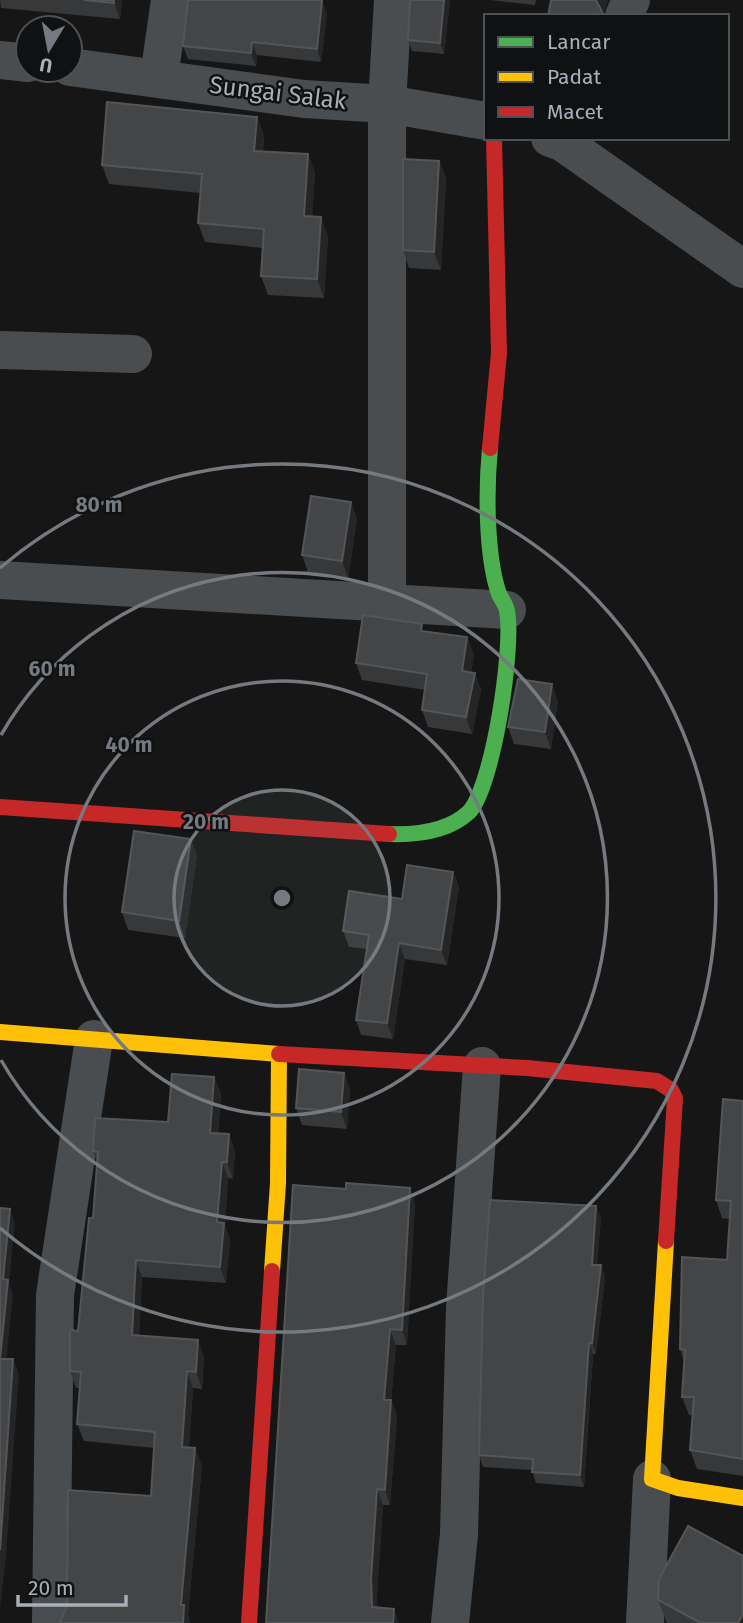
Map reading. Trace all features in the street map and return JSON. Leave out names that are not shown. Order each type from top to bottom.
[{"type":"street","points":[[159,77],[170,0]]},
{"type":"street","points":[[387,603],[387,104],[393,0]]},
{"type":"street","name":"Sungai Salak","points":[[84,69],[304,99],[387,104],[484,121]]},
{"type":"street","points":[[0,807],[411,835],[451,825],[473,809],[482,793],[507,672],[506,610],[498,591],[491,546],[488,466],[499,353],[494,140]]},
{"type":"street","points":[[559,140],[743,269]]},
{"type":"street","points":[[0,350],[133,354]]},
{"type":"street","points":[[0,580],[506,610]]},
{"type":"street","points":[[0,1032],[657,1081],[671,1090],[675,1098],[645,1623]]},
{"type":"street","points":[[51,1623],[55,1295],[94,1039]]},
{"type":"street","points":[[249,1623],[278,1183],[279,1054]]},
{"type":"street","points":[[450,1623],[458,1534],[465,1307],[482,1066]]},
{"type":"street","points":[[652,1479],[678,1488],[743,1498]]},
{"type":"building","points":[[84,0],[114,0],[114,3]]},
{"type":"building","points":[[188,0],[322,1],[317,49],[252,42],[251,53],[183,46]]},
{"type":"building","points":[[410,0],[444,0],[440,43],[408,40]]},
{"type":"building","points":[[551,0],[596,0],[603,14],[548,14]]},
{"type":"building","points":[[107,102],[257,117],[254,151],[308,154],[304,216],[321,217],[317,279],[261,276],[264,229],[198,223],[202,174],[102,165]]},
{"type":"building","points":[[403,159],[439,161],[434,252],[403,250]]},
{"type":"building","points":[[311,496],[351,502],[342,561],[302,555]]},
{"type":"building","points":[[363,615],[422,624],[421,631],[467,637],[462,671],[475,673],[466,717],[422,710],[427,674],[356,663]]},
{"type":"building","points":[[518,679],[552,684],[545,732],[508,727]]},
{"type":"building","points":[[134,831],[191,839],[179,921],[122,912]]},
{"type":"building","points":[[407,865],[453,872],[441,950],[399,943],[387,1023],[356,1020],[369,935],[343,931],[349,891],[402,899]]},
{"type":"building","points":[[299,1069],[344,1073],[341,1112],[296,1108]]},
{"type":"building","points":[[172,1074],[214,1077],[210,1133],[229,1134],[227,1162],[222,1162],[217,1222],[224,1223],[220,1267],[136,1260],[132,1335],[198,1340],[196,1372],[187,1371],[182,1447],[195,1448],[181,1605],[184,1605],[183,1623],[60,1623],[67,1606],[68,1490],[151,1496],[155,1432],[77,1424],[81,1372],[70,1371],[70,1330],[78,1331],[89,1218],[93,1218],[98,1152],[93,1151],[95,1118],[168,1122]]},
{"type":"building","points":[[723,1099],[743,1101],[743,1459],[690,1450],[694,1397],[682,1397],[685,1350],[680,1349],[682,1257],[727,1260],[731,1201],[716,1200]]},
{"type":"building","points":[[346,1183],[410,1188],[402,1330],[390,1329],[384,1400],[391,1400],[385,1490],[377,1489],[371,1579],[372,1607],[394,1609],[393,1623],[266,1623],[293,1185],[346,1189]]},
{"type":"building","points":[[490,1200],[596,1206],[592,1265],[601,1265],[592,1343],[589,1343],[580,1475],[532,1472],[533,1459],[479,1455],[483,1297]]},
{"type":"building","points":[[0,1208],[10,1209],[3,1279],[8,1280],[0,1359]]},
{"type":"building","points":[[0,1359],[13,1359],[0,1550]]},
{"type":"building","points":[[688,1526],[743,1556],[743,1614],[738,1623],[701,1623],[658,1600],[659,1579]]},
{"type":"traffic: fast","points":[[389,834],[432,831],[461,819],[478,798],[486,775],[500,716],[508,629],[506,608],[494,576],[489,540],[490,448]]},
{"type":"traffic: slow","points":[[0,1032],[279,1054],[278,1183],[272,1271]]},
{"type":"traffic: slow","points":[[666,1241],[652,1479],[678,1488],[743,1498]]},
{"type":"traffic: jam","points":[[490,448],[499,353],[494,140]]},
{"type":"traffic: jam","points":[[0,807],[389,834]]},
{"type":"traffic: jam","points":[[279,1054],[527,1068],[657,1081],[671,1090],[675,1098],[666,1241]]},
{"type":"traffic: jam","points":[[249,1623],[272,1271]]}]
